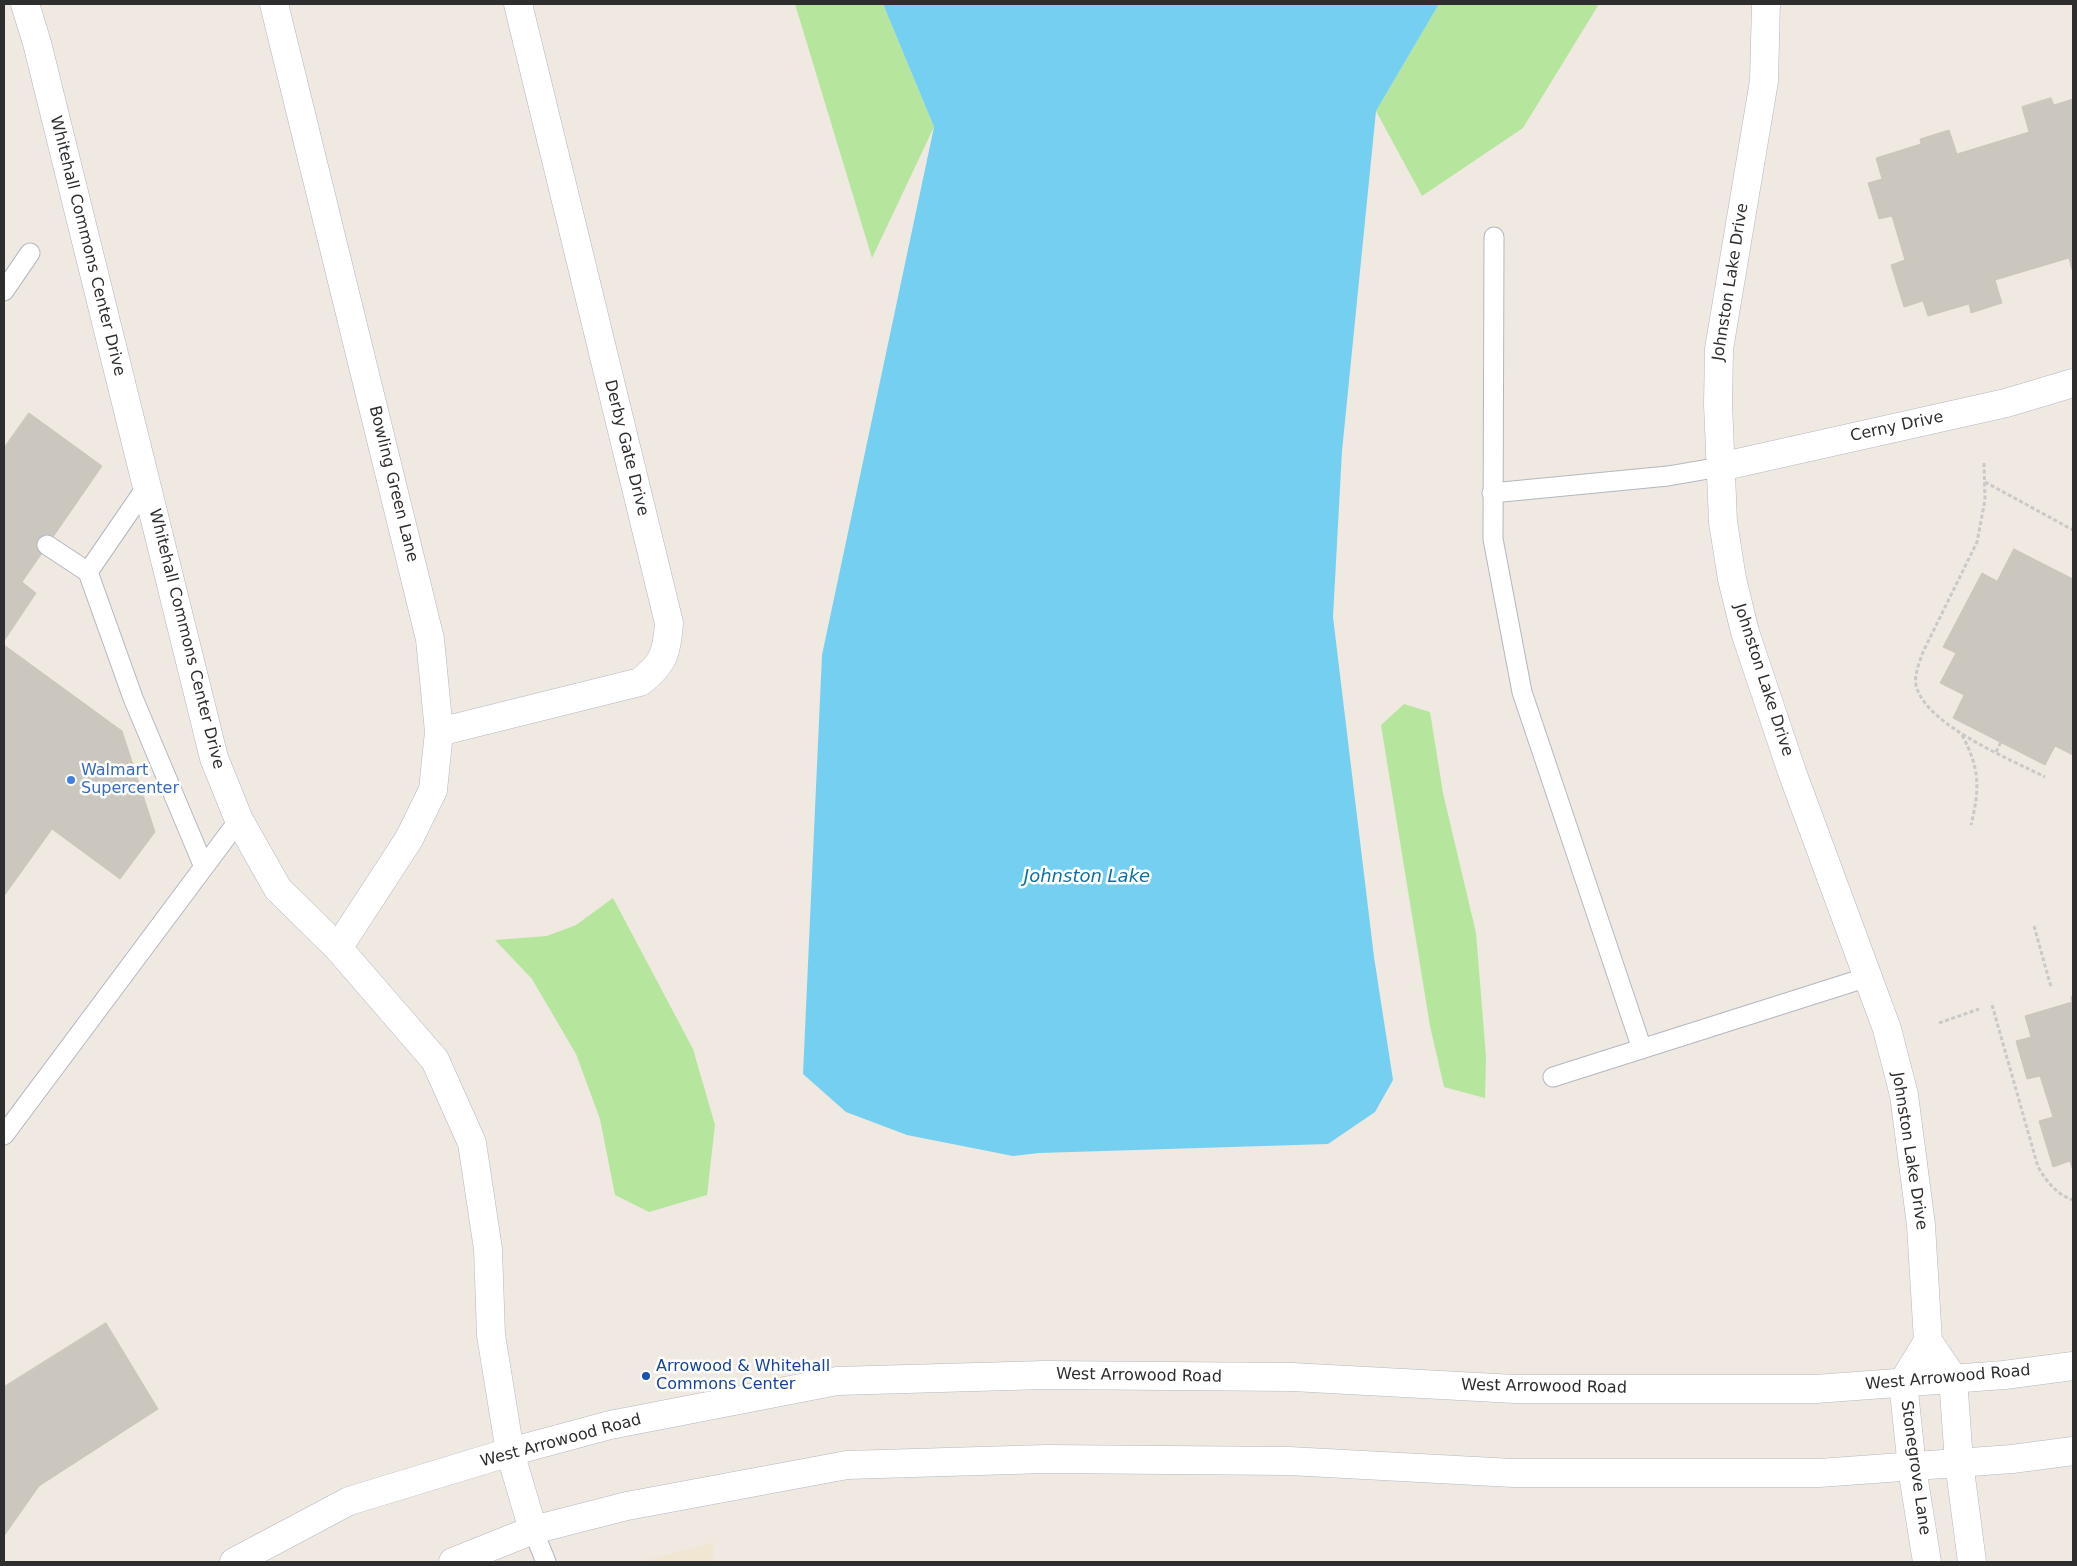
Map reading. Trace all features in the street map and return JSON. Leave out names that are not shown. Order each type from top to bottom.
[{"type":"street","name":"Whitehall Commons Center Drive","points":[[25,4],[214,758],[239,820],[278,889],[338,948],[435,1060],[472,1142],[488,1248],[491,1335],[510,1452],[534,1530]]},
{"type":"street","name":"Bowling Green Lane","points":[[274,4],[430,639],[439,732],[433,790],[409,839],[338,948]]},
{"type":"street","name":"Derby Gate Drive","points":[[439,732],[640,682],[655,671],[667,650],[669,623],[518,4]]},
{"type":"street","name":"Johnston Lake Drive","points":[[1766,4],[1764,81],[1719,349],[1720,467],[1725,532],[1732,578],[1745,632],[1792,772],[1887,1029],[1904,1095],[1921,1225],[1928,1341]]},
{"type":"street","name":"Cerny Drive","points":[[1720,467],[2006,404],[2073,383]]},
{"type":"street","points":[[1928,1341],[1954,1378],[1959,1462],[1972,1562]]},
{"type":"street","name":"Stonegrove Lane","points":[[1927,1562],[1912,1468],[1903,1382],[1928,1341]]},
{"type":"street","name":"West Arrowood Road","points":[[234,1562],[349,1501],[510,1452],[610,1425],[837,1381],[1065,1375],[1292,1377],[1515,1389],[1816,1389],[2004,1375],[2073,1366]]},
{"type":"street","points":[[452,1562],[534,1530],[627,1506],[847,1465],[1055,1459],[1289,1461],[1513,1473],[1819,1473],[1912,1468],[1959,1462],[2012,1459],[2073,1451]]},
{"type":"lane","points":[[1494,237],[1493,539],[1522,692],[1642,1049]]},
{"type":"lane","points":[[4,291],[30,253]]},
{"type":"lane","points":[[1492,492],[1668,476],[1720,467]]},
{"type":"lane","points":[[88,572],[147,486]]},
{"type":"lane","points":[[47,545],[88,572],[133,698],[204,868]]},
{"type":"lane","points":[[4,1135],[239,820]]},
{"type":"lane","points":[[1553,1077],[1868,977]]},
{"type":"lane","points":[[534,1530],[546,1562]]},
{"type":"path","points":[[1984,463],[1983,519],[1977,542],[1923,652],[1917,669],[1916,684],[1931,709],[1962,734],[2044,777]]},
{"type":"path","points":[[1985,482],[2073,530]]},
{"type":"path","points":[[1962,734],[1974,762],[1978,779],[1978,796],[1970,825]]},
{"type":"path","points":[[1996,752],[2001,742]]},
{"type":"path","points":[[2034,926],[2051,987]]},
{"type":"path","points":[[1992,1005],[2038,1167],[2048,1184],[2073,1200]]},
{"type":"path","points":[[1939,1023],[1979,1009]]},
{"type":"shaded area","points":[[713,1542],[713,1562],[642,1562],[707,1544]]},
{"type":"green space","points":[[795,4],[883,4],[934,127],[872,258]]},
{"type":"green space","points":[[1439,4],[1599,4],[1523,128],[1422,196],[1376,111]]},
{"type":"green space","points":[[1404,704],[1430,712],[1443,793],[1476,933],[1486,1057],[1485,1098],[1444,1087],[1430,1026],[1381,725]]},
{"type":"green space","points":[[613,898],[693,1049],[715,1125],[707,1195],[649,1212],[615,1195],[600,1119],[576,1054],[532,979],[495,940],[547,936],[576,925]]},
{"type":"water","name":"Johnston Lake","points":[[883,4],[1439,4],[1376,111],[1342,451],[1333,617],[1374,957],[1393,1080],[1375,1112],[1328,1144],[1039,1153],[1013,1156],[907,1135],[846,1112],[803,1074],[822,655],[934,127]]},
{"type":"building","points":[[2051,98],[2054,105],[2073,99],[2073,273],[2069,258],[1995,280],[2002,303],[1971,313],[1969,304],[1928,316],[1923,301],[1904,307],[1891,265],[1905,260],[1892,216],[1879,219],[1868,183],[1882,179],[1876,158],[1921,144],[1920,139],[1949,130],[1957,154],[2029,132],[2022,107]]},
{"type":"building","points":[[29,413],[102,466],[22,582],[36,593],[4,641],[4,448]]},
{"type":"building","points":[[2014,549],[2073,579],[2073,755],[2055,746],[2045,765],[1953,718],[1964,695],[1940,683],[1956,653],[1943,647],[1982,573],[1997,581]]},
{"type":"building","name":"Walmart Supercenter","points":[[4,645],[122,731],[155,832],[120,879],[52,829],[4,896]]},
{"type":"building","points":[[2073,996],[2073,1171],[2070,1161],[2053,1167],[2039,1121],[2053,1117],[2040,1076],[2027,1079],[2016,1041],[2031,1037],[2025,1016],[2072,1002],[2071,997]]},
{"type":"building","points":[[106,1323],[158,1409],[39,1486],[4,1536],[4,1387]]},
{"type":"place","name":"Walmart Supercenter","points":[[71,780]]},
{"type":"place","name":"Arrowood & Whitehall Commons Center","points":[[646,1376]]}]
